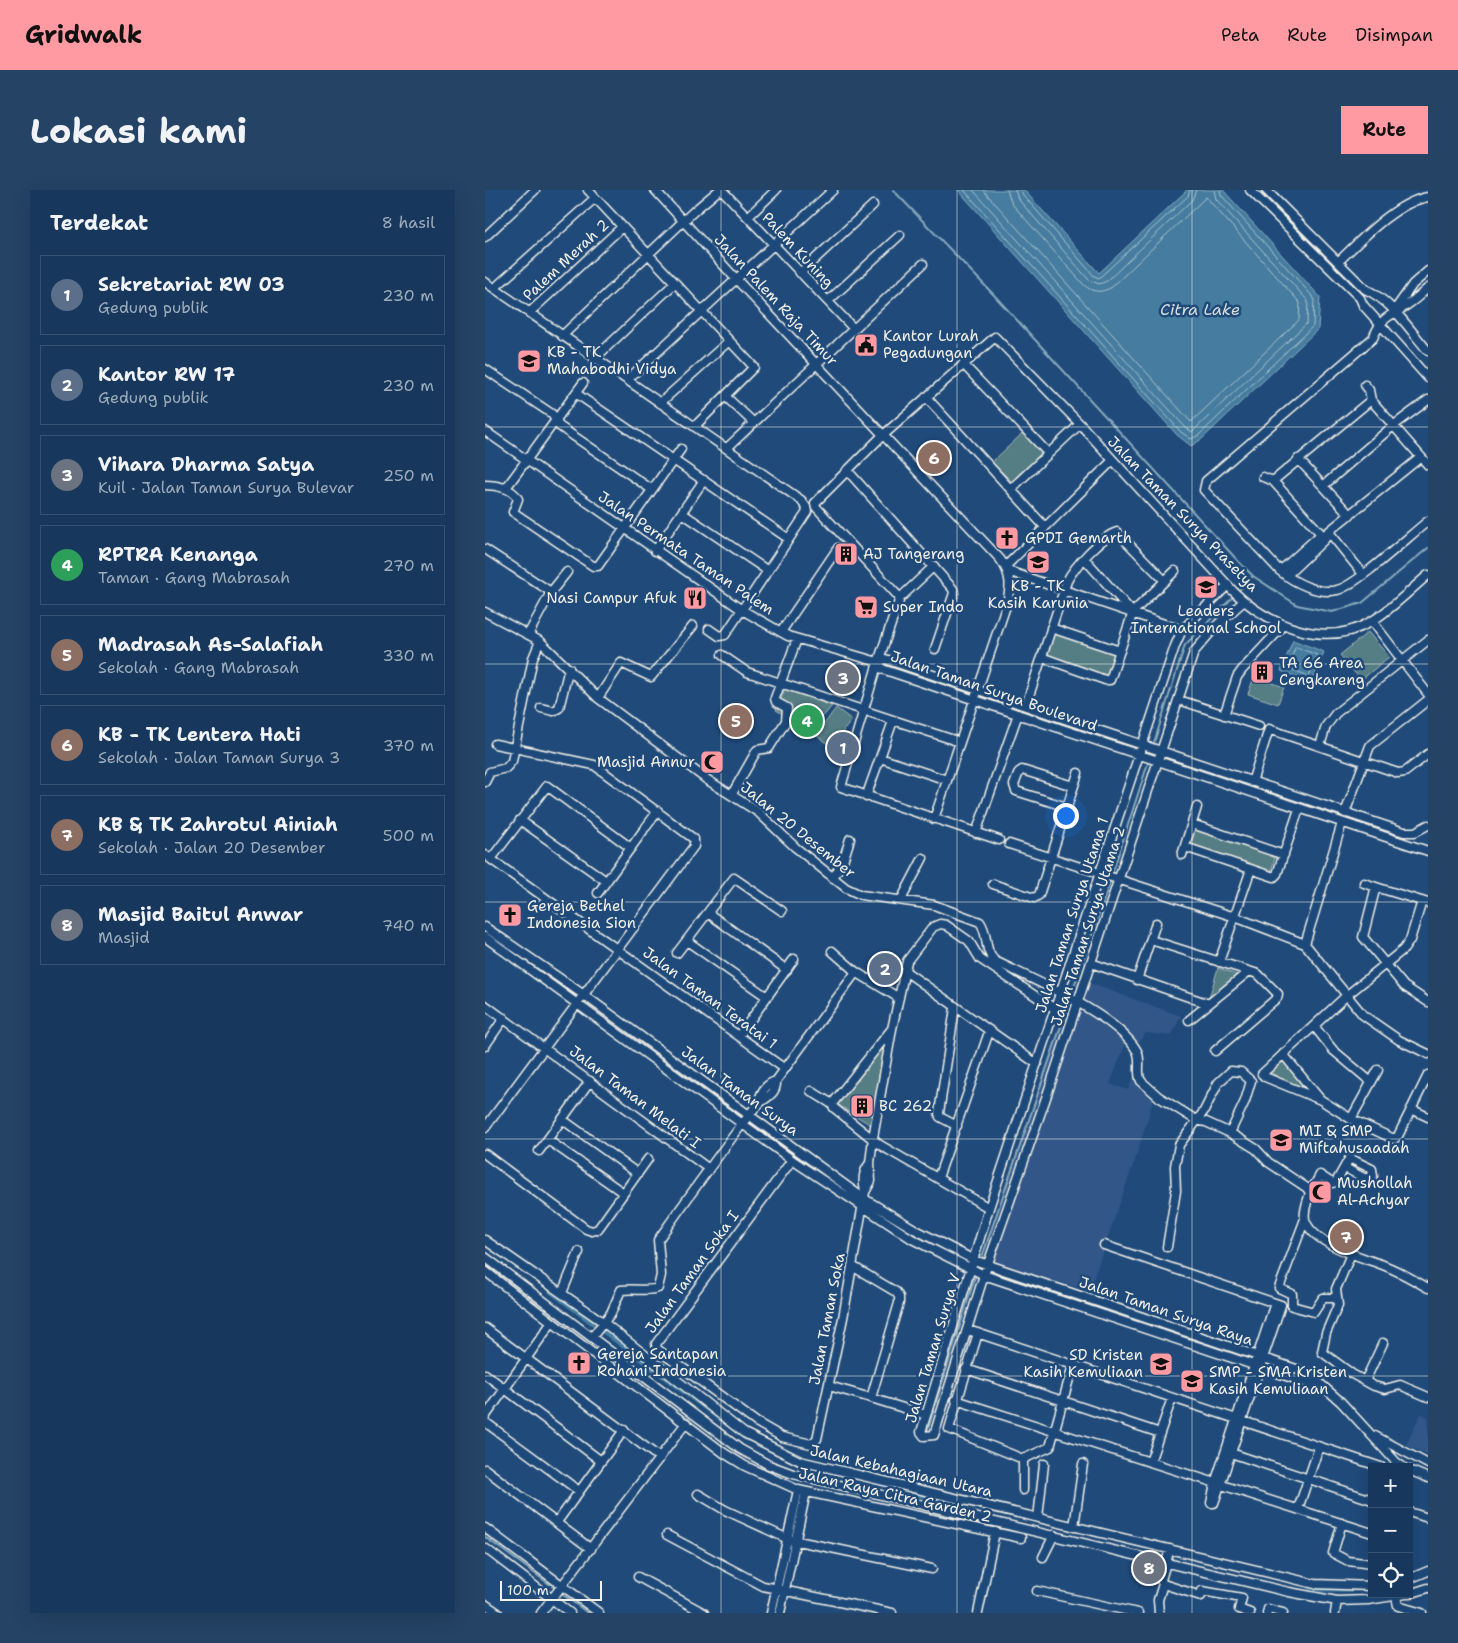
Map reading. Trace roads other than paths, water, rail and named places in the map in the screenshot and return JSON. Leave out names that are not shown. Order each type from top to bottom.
[{"type":"street","points":[[485,237],[535,190]]},
{"type":"street","points":[[588,190],[754,367],[697,427]]},
{"type":"street","name":"Jalan Palem Raja Timur","points":[[655,190],[1007,569]]},
{"type":"street","points":[[562,336],[648,254],[721,190]]},
{"type":"street","name":"Palem Kuning","points":[[721,190],[854,329]]},
{"type":"street","points":[[748,217],[776,190]]},
{"type":"street","points":[[627,380],[833,190]]},
{"type":"street","points":[[1250,190],[1360,298],[1379,323],[1428,378]]},
{"type":"street","points":[[1267,190],[1365,289],[1378,295],[1428,351]]},
{"type":"street","points":[[1338,262],[1393,214],[1420,198],[1428,197]]},
{"type":"street","points":[[497,290],[498,286],[595,198]]},
{"type":"street","points":[[800,273],[873,205]]},
{"type":"street","name":"Palem Merah 2","points":[[529,314],[622,227]]},
{"type":"street","points":[[827,302],[901,234]]},
{"type":"street","points":[[727,448],[923,264]]},
{"type":"street","points":[[1394,311],[1413,284],[1428,271]]},
{"type":"street","points":[[485,282],[594,359],[727,448],[801,500],[806,507],[807,512],[723,636],[709,629]]},
{"type":"street","points":[[594,359],[675,283]]},
{"type":"street","points":[[1428,288],[1409,304],[1394,311],[1379,323],[1373,338],[1205,481],[1203,485],[1205,490],[1283,573],[1293,581],[1323,591],[1335,591],[1346,587],[1428,521]]},
{"type":"street","name":"Jalan Taman Surya Prasetya","points":[[963,364],[993,337],[997,337],[1230,588],[1242,600],[1284,625],[1302,632],[1338,633],[1372,621],[1428,575]]},
{"type":"street","points":[[660,403],[729,340]]},
{"type":"street","points":[[901,598],[816,507],[817,499],[881,433],[963,364],[1049,453]]},
{"type":"street","points":[[485,369],[552,414],[559,426],[651,489]]},
{"type":"street","points":[[506,488],[583,384]]},
{"type":"street","points":[[1365,385],[1369,390],[1371,400],[1428,465]]},
{"type":"street","points":[[577,394],[675,459],[789,539]]},
{"type":"street","points":[[725,396],[753,422]]},
{"type":"street","points":[[1323,486],[1428,396]]},
{"type":"street","points":[[926,397],[1012,488],[1045,527]]},
{"type":"street","points":[[1273,481],[1371,400]]},
{"type":"street","points":[[1405,416],[1428,400]]},
{"type":"street","points":[[1012,488],[1079,424]]},
{"type":"street","name":"Jalan Permata Taman Palem","points":[[485,433],[742,610],[797,639],[878,662]]},
{"type":"street","points":[[485,485],[506,488],[516,495],[518,499],[513,512],[593,566],[601,564],[651,489],[681,449]]},
{"type":"street","points":[[1283,573],[1325,534],[1421,457]]},
{"type":"street","points":[[1299,459],[1350,514]]},
{"type":"street","points":[[1007,569],[1045,527],[1113,461]]},
{"type":"street","points":[[847,470],[933,566],[954,594],[935,649]]},
{"type":"street","points":[[1263,476],[1273,481],[1363,574]]},
{"type":"street","points":[[655,551],[704,480]]},
{"type":"street","points":[[682,513],[768,571]]},
{"type":"street","points":[[1026,705],[1063,590],[1071,572],[1084,558],[1111,534],[1119,530],[1165,581]]},
{"type":"street","points":[[781,632],[838,548]]},
{"type":"street","points":[[485,549],[551,592]]},
{"type":"street","points":[[1084,558],[1133,612]]},
{"type":"street","points":[[933,566],[901,598],[878,662],[841,783],[844,789],[866,797],[999,840]]},
{"type":"street","points":[[1007,569],[1182,630]]},
{"type":"street","points":[[934,819],[1006,606],[1011,587],[1007,569]]},
{"type":"street","points":[[1041,657],[1108,682],[1133,612],[1175,571]]},
{"type":"street","points":[[529,633],[551,592],[567,572]]},
{"type":"street","name":"Jalan Taman Surya Utama 1","points":[[971,1270],[989,1208],[1182,630],[1230,588]]},
{"type":"street","name":"Jalan Taman Surya Utama 2","points":[[984,1275],[1076,1000],[1091,963],[1116,878],[1158,750],[1179,700],[1194,652],[1198,645],[1242,600]]},
{"type":"street","name":"Jalan 20 Desember","points":[[485,612],[529,633],[540,641],[598,698],[706,779],[758,812],[795,847],[846,888],[861,894],[934,905],[980,922],[984,928],[987,950],[995,961],[1076,1000],[1106,1021],[1136,1050],[1139,1056],[1138,1072],[1141,1081],[1159,1097],[1196,1120],[1206,1122],[1230,1133],[1256,1150],[1268,1162],[1307,1188],[1310,1193]]},
{"type":"street","points":[[1372,621],[1428,694]]},
{"type":"street","points":[[1224,715],[1237,677],[1284,625]]},
{"type":"street","points":[[598,698],[621,663],[651,677],[693,626]]},
{"type":"street","points":[[1051,628],[1120,651]]},
{"type":"street","points":[[732,794],[757,750],[769,748],[786,721],[787,708],[775,702],[775,698],[797,639]]},
{"type":"street","points":[[1320,746],[1330,718],[1428,640]]},
{"type":"street","points":[[485,782],[490,772],[509,766],[515,749],[533,658],[540,641]]},
{"type":"street","points":[[722,655],[747,672],[960,742]]},
{"type":"street","name":"Jalan Taman Surya Boulevard","points":[[1428,825],[1419,831],[1407,833],[885,659],[878,662],[882,669],[1428,851]]},
{"type":"street","points":[[541,708],[553,711],[559,708],[569,668]]},
{"type":"street","points":[[1179,700],[1259,726]]},
{"type":"street","points":[[1345,813],[1370,746],[1428,700]]},
{"type":"street","points":[[976,833],[1018,714]]},
{"type":"street","points":[[866,797],[893,721]]},
{"type":"street","points":[[1252,782],[1269,729],[1402,774],[1428,754]]},
{"type":"street","points":[[485,1128],[694,846],[692,835],[593,765],[495,744]]},
{"type":"street","points":[[880,758],[947,780]]},
{"type":"street","points":[[485,764],[490,772]]},
{"type":"street","points":[[1067,807],[1016,790],[1014,785],[1019,772],[1022,770],[1073,786]]},
{"type":"street","points":[[993,884],[1037,897],[1077,773]]},
{"type":"street","points":[[488,857],[547,786],[631,848]]},
{"type":"street","points":[[1182,855],[1197,807]]},
{"type":"street","points":[[1185,847],[1276,877],[1299,808]]},
{"type":"street","points":[[598,893],[658,811]]},
{"type":"street","points":[[520,820],[606,881]]},
{"type":"street","points":[[1305,944],[1342,823]]},
{"type":"street","points":[[1193,824],[1283,855]]},
{"type":"street","points":[[833,878],[843,861],[851,839]]},
{"type":"street","points":[[1009,844],[1235,917],[1305,944],[1346,996],[1379,1028],[1428,1054]]},
{"type":"street","name":"Jalan Taman Teratai 1","points":[[488,857],[785,1069]]},
{"type":"street","points":[[901,900],[923,858]]},
{"type":"street","points":[[1219,962],[1251,870]]},
{"type":"street","points":[[677,953],[735,877],[782,911]]},
{"type":"street","points":[[1364,883],[1425,902],[1408,944],[1346,996],[1262,1072],[1265,1077],[1321,1100],[1351,1118],[1394,1139],[1398,1136],[1428,1075]]},
{"type":"street","points":[[1379,888],[1375,890],[1363,937],[1404,986],[1428,1002]]},
{"type":"street","points":[[708,913],[787,970]]},
{"type":"street","points":[[1137,980],[1156,923]]},
{"type":"street","name":"Jalan Taman Soka","points":[[813,1444],[817,1439],[829,1386],[852,1266],[864,1195],[864,1170],[870,1163],[892,1029],[905,970],[914,949],[935,926],[943,924],[969,941],[981,959],[1055,1009]]},
{"type":"street","name":"Jalan Taman Surya","points":[[485,927],[916,1230],[974,1260],[988,1265]]},
{"type":"street","name":"Jalan Taman Surya","points":[[485,937],[792,1160],[862,1208],[912,1239],[984,1275]]},
{"type":"street","points":[[1151,940],[1257,974],[1278,996],[1215,1051]]},
{"type":"street","points":[[687,941],[767,997]]},
{"type":"street","points":[[832,951],[856,972],[899,998]]},
{"type":"street","points":[[739,1036],[794,958]]},
{"type":"street","points":[[1091,963],[1209,1004]]},
{"type":"street","points":[[905,970],[955,1008],[1037,1064]]},
{"type":"street","points":[[592,1337],[611,1313],[621,1290],[634,1288],[652,1290],[658,1288],[661,1275],[658,1240],[758,1104],[759,1096],[770,1082],[776,1081],[856,972]]},
{"type":"street","points":[[1189,1020],[1248,972]]},
{"type":"street","name":"Jalan Taman Melati I","points":[[485,1005],[709,1169]]},
{"type":"street","points":[[955,1008],[939,1112],[940,1117],[957,1126]]},
{"type":"street","points":[[485,1046],[504,1018]]},
{"type":"street","points":[[1314,1026],[1333,1050],[1371,1082]]},
{"type":"street","points":[[832,1104],[892,1029]]},
{"type":"street","points":[[938,1178],[989,1032]]},
{"type":"street","points":[[1283,1054],[1321,1100]]},
{"type":"street","points":[[1351,1118],[1378,1070]]},
{"type":"street","points":[[1167,1247],[1176,1191],[1175,1166],[1179,1145],[1185,1140],[1196,1120],[1204,1111],[1218,1083],[1231,1071],[1241,1072],[1251,1081],[1245,1101],[1230,1133]]},
{"type":"street","points":[[539,1151],[590,1081]]},
{"type":"street","points":[[811,1091],[832,1104],[834,1108],[880,1145],[989,1208]]},
{"type":"street","points":[[1411,1109],[1428,1117]]},
{"type":"street","points":[[563,1120],[637,1173]]},
{"type":"street","points":[[548,1140],[622,1192]]},
{"type":"street","points":[[485,1154],[592,1232],[598,1228],[647,1159]]},
{"type":"street","name":"Jalan Taman Soka I","points":[[792,1160],[656,1344],[657,1349],[755,1422],[782,1437],[813,1444]]},
{"type":"street","points":[[1336,1298],[1323,1298],[1315,1312],[1292,1306],[1293,1294],[1279,1288],[1305,1219],[1310,1193],[1319,1176],[1334,1183],[1345,1168]]},
{"type":"street","points":[[1305,1219],[1308,1226],[1323,1239],[1351,1254],[1384,1266],[1428,1288]]},
{"type":"street","name":"Jalan Kebahagiaan Utara","points":[[485,1240],[603,1322],[744,1433],[800,1461],[1038,1518],[1075,1532],[1170,1550],[1291,1579],[1338,1587],[1368,1586]]},
{"type":"street","points":[[1104,1244],[1275,1303],[1257,1367],[1218,1484]]},
{"type":"street","points":[[562,1293],[579,1252]]},
{"type":"street","points":[[1351,1254],[1336,1289],[1338,1305],[1326,1333],[1322,1352],[1365,1381],[1382,1389],[1400,1385],[1428,1397]]},
{"type":"street","points":[[485,1258],[740,1448],[769,1465],[793,1474],[1054,1535],[1075,1532],[1168,1561],[1289,1591],[1337,1601],[1372,1598]]},
{"type":"street","points":[[502,1269],[510,1259]]},
{"type":"street","name":"Jalan Taman Surya Raya","points":[[988,1265],[1308,1373],[1330,1391],[1367,1432],[1399,1463]]},
{"type":"street","points":[[852,1266],[896,1292],[899,1297],[871,1398]]},
{"type":"street","name":"Jalan Taman Surya V","points":[[971,1270],[921,1432],[924,1436],[930,1437],[934,1435],[984,1275]]},
{"type":"street","name":"Jalan Raya Citra Garden 2","points":[[485,1272],[686,1422],[724,1453],[745,1466],[802,1491],[1021,1538]]},
{"type":"street","name":"Jalan Taman Surya Raya","points":[[984,1275],[1330,1391]]},
{"type":"street","points":[[1117,1320],[1121,1310]]},
{"type":"street","points":[[485,1417],[552,1322]]},
{"type":"street","points":[[485,1328],[660,1458]]},
{"type":"street","points":[[968,1330],[1369,1463]]},
{"type":"street","points":[[978,1333],[948,1426],[951,1432],[1023,1460],[1048,1449],[1073,1365]]},
{"type":"street","points":[[1365,1381],[1383,1343]]},
{"type":"street","points":[[1234,1360],[1237,1349]]},
{"type":"street","points":[[966,1369],[1160,1432]]},
{"type":"street","points":[[485,1374],[601,1461]]},
{"type":"street","points":[[829,1386],[926,1415]]},
{"type":"street","points":[[1150,1462],[1172,1398]]},
{"type":"street","points":[[957,1400],[1368,1532]]},
{"type":"street","points":[[1218,1484],[1231,1453],[1239,1421]]},
{"type":"street","points":[[485,1422],[579,1491]]},
{"type":"street","points":[[541,1613],[686,1422]]},
{"type":"street","points":[[557,1522],[624,1430]]},
{"type":"street","points":[[1367,1432],[1428,1464]]},
{"type":"street","points":[[1298,1509],[1319,1447]]},
{"type":"street","points":[[1231,1453],[1368,1499]]},
{"type":"street","points":[[1023,1460],[1023,1490]]},
{"type":"street","points":[[1038,1518],[1043,1464]]},
{"type":"street","points":[[1075,1532],[1083,1464]]},
{"type":"street","points":[[485,1469],[591,1549]]},
{"type":"street","points":[[1413,1472],[1428,1478]]},
{"type":"street","points":[[1413,1477],[1428,1482]]},
{"type":"street","points":[[780,1613],[781,1590],[802,1491]]},
{"type":"street","points":[[698,1494],[725,1510],[792,1540],[932,1569]]},
{"type":"street","points":[[939,1507],[942,1496]]},
{"type":"street","points":[[1413,1513],[1428,1518]]},
{"type":"street","points":[[978,1613],[997,1522]]},
{"type":"street","points":[[1342,1523],[1333,1554],[1348,1561],[1368,1564]]},
{"type":"street","points":[[485,1528],[599,1613]]},
{"type":"street","points":[[667,1535],[757,1583],[781,1590],[892,1613]]},
{"type":"street","points":[[1043,1557],[1054,1535]]},
{"type":"street","points":[[485,1548],[571,1613]]},
{"type":"street","points":[[1159,1613],[1158,1600],[1163,1584],[1162,1576],[1170,1550]]},
{"type":"street","points":[[1413,1577],[1428,1571]]},
{"type":"street","points":[[638,1577],[704,1613]]},
{"type":"street","points":[[1289,1591],[1291,1579]]},
{"type":"street","points":[[1163,1584],[1201,1596],[1202,1591],[1242,1598],[1239,1609],[1250,1613]]},
{"type":"street","points":[[1413,1592],[1428,1588]]},
{"type":"street","points":[[771,1613],[781,1590]]},
{"type":"street","points":[[1037,1591],[1138,1613]]},
{"type":"street","points":[[1396,1598],[1398,1606],[1422,1613]]},
{"type":"street","points":[[1335,1613],[1337,1601]]},
{"type":"street","points":[[485,1605],[497,1613]]},
{"type":"street","points":[[1267,1613],[1268,1609],[1283,1613]]},
{"type":"water","name":"Citra Lake","points":[[958,190],[1024,190],[1099,273],[1187,190],[1223,190],[1320,297],[1318,329],[1202,439],[1191,446],[1177,435]]},
{"type":"water","points":[[1293,640],[1324,652],[1312,683],[1281,671]]},
{"type":"waterway","points":[[893,190],[993,294],[1253,576],[1297,605],[1332,612],[1362,603],[1428,548]]},
{"type":"waterway","points":[[1237,592],[1253,576]]},
{"type":"waterway","points":[[1153,746],[1185,645],[1234,596]]},
{"type":"waterway","points":[[1112,874],[1149,760]]},
{"type":"waterway","points":[[1071,995],[1111,879]]},
{"type":"waterway","points":[[982,1257],[1070,1000]]},
{"type":"waterway","points":[[927,1432],[975,1277]]},
{"type":"waterway","points":[[552,1291],[747,1438]]},
{"type":"waterway","points":[[914,1492],[947,1500]]},
{"type":"waterway","points":[[485,1537],[556,1589]]},
{"type":"waterway","points":[[1310,1586],[1320,1588],[1368,1588]]},
{"type":"waterway","points":[[559,1592],[588,1613]]},
{"type":"place","name":"Kantor Lurah Pegadungan","points":[[866,345]]},
{"type":"place","name":"KB - TK Mahabodhi Vidya","points":[[529,361]]},
{"type":"place","name":"KB - TK Lentera Hati","points":[[934,458]]},
{"type":"place","name":"GPDI Gemarth","points":[[1007,538]]},
{"type":"place","name":"AJ Tangerang","points":[[846,554]]},
{"type":"place","name":"KB - TK Kasih Karunia","points":[[1038,562]]},
{"type":"place","name":"Leaders International School","points":[[1206,587]]},
{"type":"place","name":"Nasi Campur Afuk","points":[[695,598]]},
{"type":"place","name":"Super Indo","points":[[866,607]]},
{"type":"place","name":"TA 66 Area Cengkareng","points":[[1262,672]]},
{"type":"place","name":"Vihara Dharma Satya","points":[[843,678]]},
{"type":"place","name":"Madrasah As-Salafiah","points":[[736,721]]},
{"type":"place","name":"RPTRA Kenanga","points":[[807,721]]},
{"type":"place","name":"Sekretariat RW 03","points":[[843,748]]},
{"type":"place","name":"Masjid Annur","points":[[712,762]]},
{"type":"place","name":"Gereja Bethel Indonesia Sion","points":[[510,915]]},
{"type":"place","name":"Kantor RW 17","points":[[885,969]]},
{"type":"place","name":"BC 262","points":[[862,1106]]},
{"type":"place","name":"MI & SMP Miftahusaadah","points":[[1281,1140]]},
{"type":"place","name":"Mushollah Al-Achyar","points":[[1320,1192]]},
{"type":"place","name":"KB & TK Zahrotul Ainiah","points":[[1346,1237]]},
{"type":"place","name":"Gereja Santapan Rohani Indonesia","points":[[579,1363]]},
{"type":"place","name":"SD Kristen Kasih Kemuliaan","points":[[1161,1364]]},
{"type":"place","name":"SMP - SMA Kristen Kasih Kemuliaan","points":[[1192,1381]]},
{"type":"place","name":"Masjid Baitul Anwar","points":[[1149,1568]]}]
